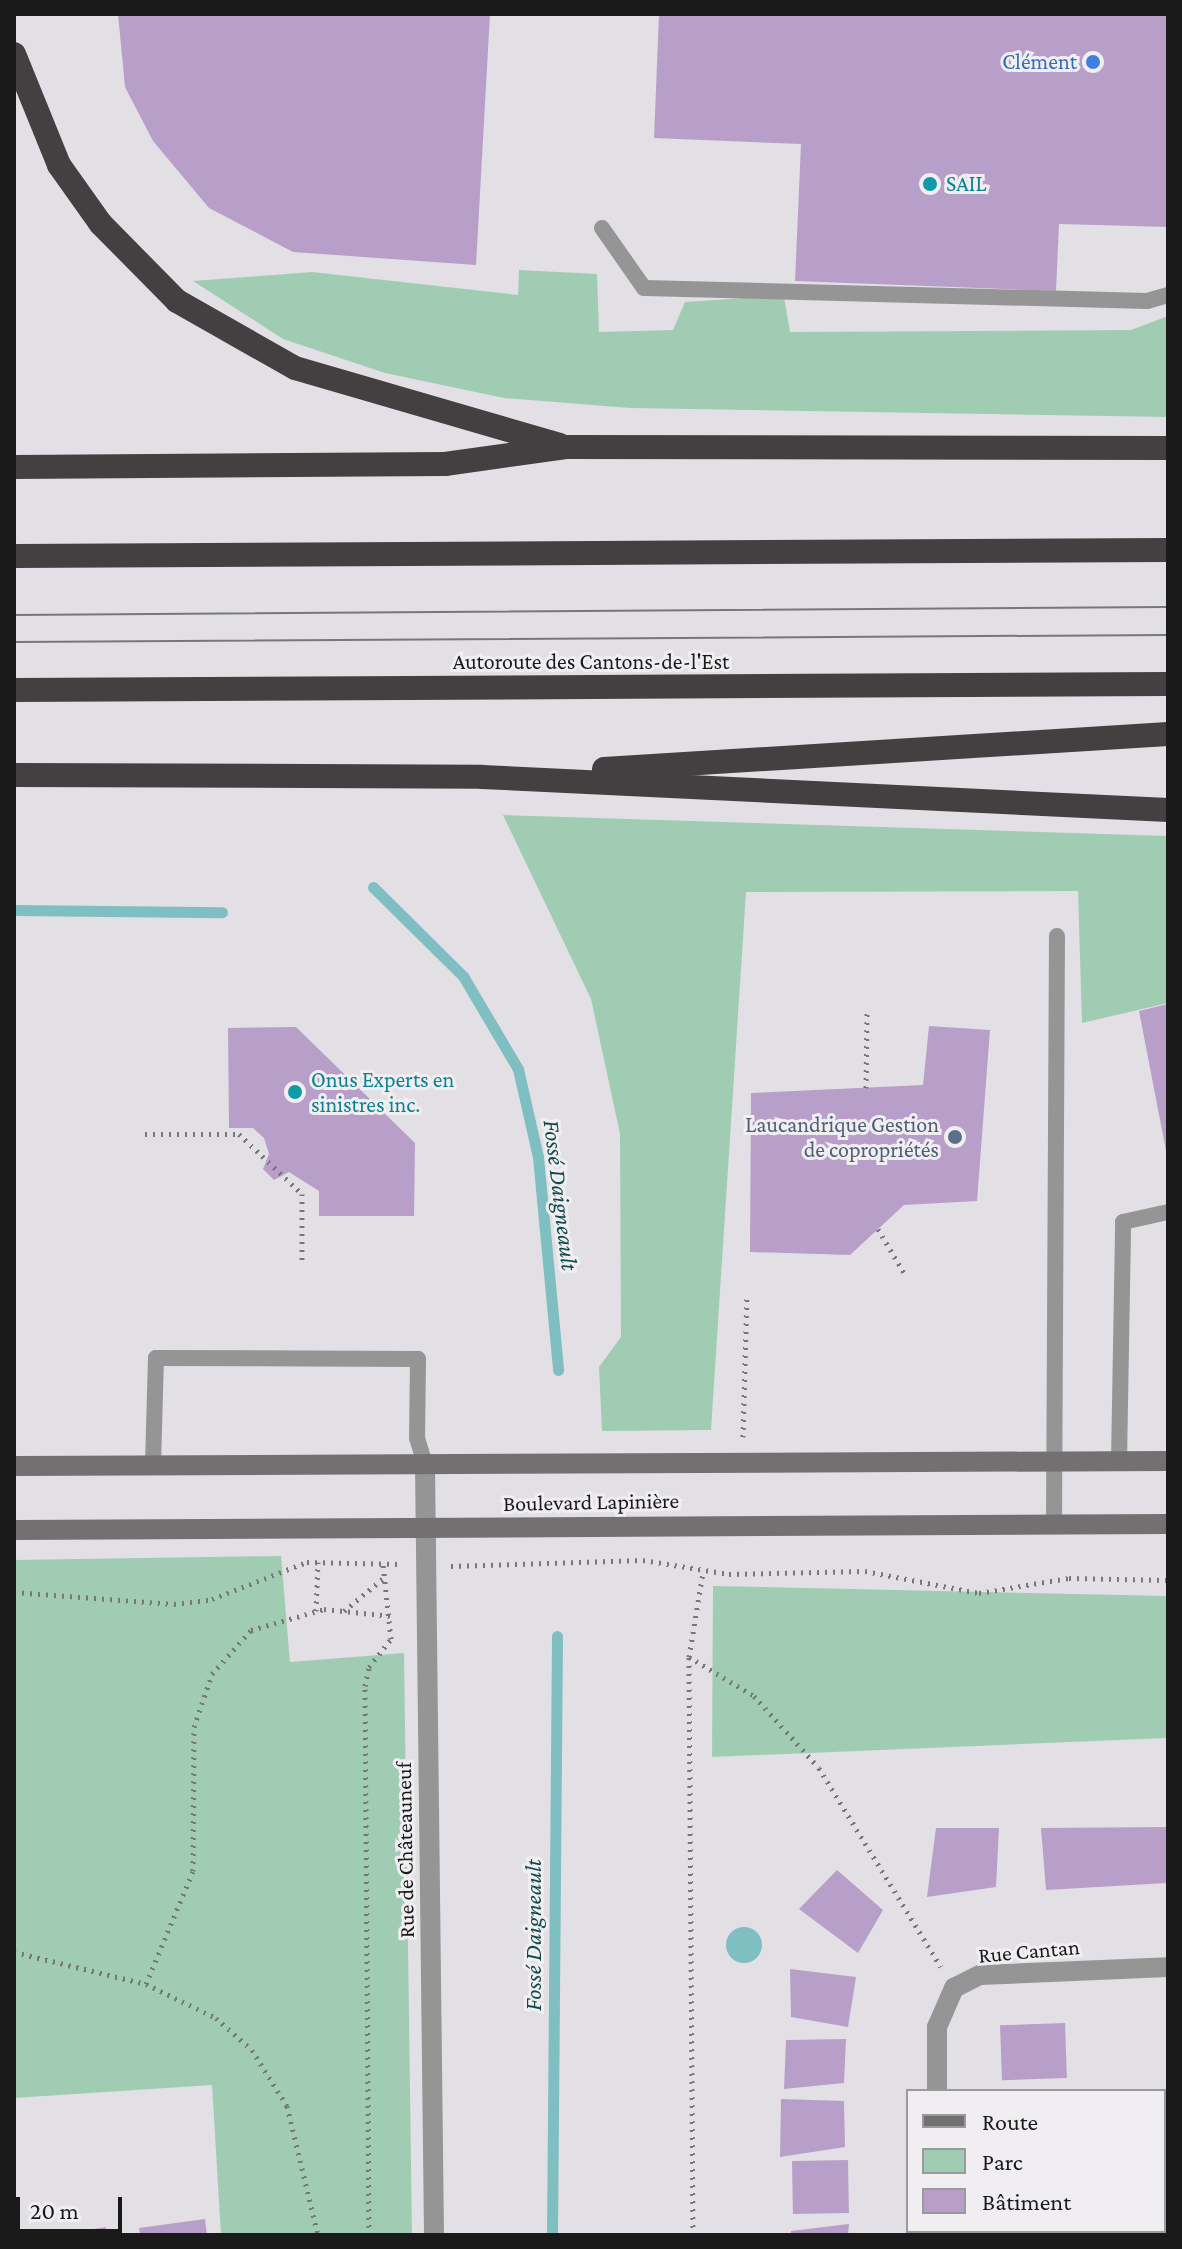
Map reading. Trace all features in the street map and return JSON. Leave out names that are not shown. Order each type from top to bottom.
[{"type":"highway","points":[[14,54],[59,165],[101,224],[177,301],[295,368],[566,447]]},
{"type":"highway","points":[[14,467],[445,464],[566,447],[1168,448]]},
{"type":"highway","points":[[14,556],[1168,550]]},
{"type":"highway","name":"Autoroute des Cantons-de-l'Est","points":[[14,690],[1168,684]]},
{"type":"highway","points":[[482,777],[1168,734]]},
{"type":"highway","points":[[14,775],[482,777],[1168,810]]},
{"type":"main road","name":"Boulevard Lapinière","points":[[14,1466],[1168,1461]]},
{"type":"main road","name":"Boulevard Lapinière","points":[[14,1530],[1168,1524]]},
{"type":"street","name":"Rue de Châteauneuf","points":[[425,1465],[434,2235]]},
{"type":"street","name":"Rue Cantan","points":[[937,2089],[937,2027],[954,1988],[980,1975],[1168,1967]]},
{"type":"lane","points":[[602,228],[644,288],[1147,301],[1168,295]]},
{"type":"lane","points":[[1054,1525],[1057,936]]},
{"type":"lane","points":[[1119,1461],[1123,1222],[1168,1212]]},
{"type":"lane","points":[[153,1465],[156,1358],[418,1359],[417,1438],[425,1465]]},
{"type":"path","points":[[866,1088],[867,1013]]},
{"type":"path","points":[[145,1134],[239,1134],[302,1194],[302,1265]]},
{"type":"path","points":[[878,1229],[906,1276]]},
{"type":"path","points":[[743,1461],[747,1298]]},
{"type":"path","points":[[463,1566],[643,1560],[703,1572],[865,1571],[979,1593],[1077,1578],[1168,1580]]},
{"type":"path","points":[[14,1592],[191,1602],[318,1562],[316,1611]]},
{"type":"path","name":"Rue de Châteauneuf","points":[[318,1562],[383,1564],[392,1616],[391,1639],[369,1667],[365,1686],[369,2235]]},
{"type":"path","points":[[693,2235],[689,1657],[703,1572]]},
{"type":"path","points":[[343,1612],[386,1576]]},
{"type":"path","points":[[146,1984],[193,1871],[199,1695],[251,1630],[316,1611],[392,1616]]},
{"type":"path","points":[[689,1657],[754,1696],[819,1768],[954,1988]]},
{"type":"path","points":[[14,1952],[146,1984],[216,2018],[252,2050],[287,2106],[318,2235]]},
{"type":"green space","points":[[519,270],[597,274],[599,332],[673,330],[685,302],[776,296],[784,297],[790,332],[1131,330],[1168,316],[1168,417],[630,408],[504,398],[385,373],[283,339],[193,281],[312,272],[518,295]]},
{"type":"green space","points":[[503,815],[1168,836],[1168,1003],[1082,1023],[1078,891],[746,892],[711,1430],[602,1431],[599,1367],[621,1337],[620,1134],[591,999]]},
{"type":"green space","points":[[281,1556],[290,1662],[404,1653],[412,2235],[221,2235],[212,2085],[14,2098],[14,1560]]},
{"type":"green space","points":[[713,1586],[1168,1596],[1168,1738],[712,1757]]},
{"type":"water","points":[[744,1927],[757,1932],[762,1945],[757,1958],[744,1963],[731,1958],[726,1945],[731,1932]]},
{"type":"building","points":[[118,14],[490,14],[476,265],[293,252],[209,208],[153,141],[125,87]]},
{"type":"building","name":"SAIL","points":[[659,14],[1168,14],[1168,227],[1059,224],[1056,291],[795,281],[801,144],[654,138]]},
{"type":"building","points":[[1168,1004],[1168,1156],[1167,1156],[1139,1011]]},
{"type":"building","points":[[929,1026],[990,1030],[977,1201],[904,1205],[850,1255],[750,1252],[751,1093],[923,1085]]},
{"type":"building","name":"Onus Experts en sinistres inc.","points":[[296,1027],[415,1143],[414,1216],[319,1216],[319,1191],[289,1172],[274,1180],[263,1169],[269,1154],[264,1138],[253,1128],[229,1128],[228,1028]]},
{"type":"building","points":[[1168,1827],[1167,1883],[1046,1890],[1041,1828]]},
{"type":"building","points":[[936,1828],[999,1828],[996,1887],[927,1897]]},
{"type":"building","points":[[837,1870],[883,1910],[858,1953],[799,1909]]},
{"type":"building","points":[[790,1969],[856,1977],[848,2027],[791,2017]]},
{"type":"building","points":[[1065,2023],[1067,2078],[1002,2080],[1000,2025]]},
{"type":"building","points":[[846,2039],[844,2083],[784,2089],[786,2040]]},
{"type":"building","points":[[781,2099],[844,2101],[845,2147],[780,2157]]},
{"type":"building","points":[[848,2160],[849,2213],[793,2214],[792,2161]]},
{"type":"building","points":[[205,2219],[207,2235],[140,2235],[139,2228]]},
{"type":"building","points":[[849,2224],[848,2235],[791,2235],[791,2231]]},
{"type":"building","points":[[106,2227],[107,2235],[69,2235],[69,2233]]},
{"type":"building","points":[[1024,2233],[1072,2233],[1072,2235],[1013,2235]]},
{"type":"waterway","name":"Fossé Daigneault","points":[[373,887],[463,976],[518,1069],[538,1157],[558,1370]]},
{"type":"waterway","points":[[14,910],[222,912]]},
{"type":"waterway","name":"Fossé Daigneault","points":[[552,2235],[557,1636]]},
{"type":"tram line","points":[[14,615],[1168,607]]},
{"type":"tram line","points":[[14,642],[1168,635]]},
{"type":"place","name":"Clément","points":[[1093,62]]},
{"type":"place","name":"SAIL","points":[[930,184]]},
{"type":"place","name":"Onus Experts en sinistres inc.","points":[[295,1092]]},
{"type":"place","name":"Laucandrique Gestion de copropriétés","points":[[955,1137]]}]
